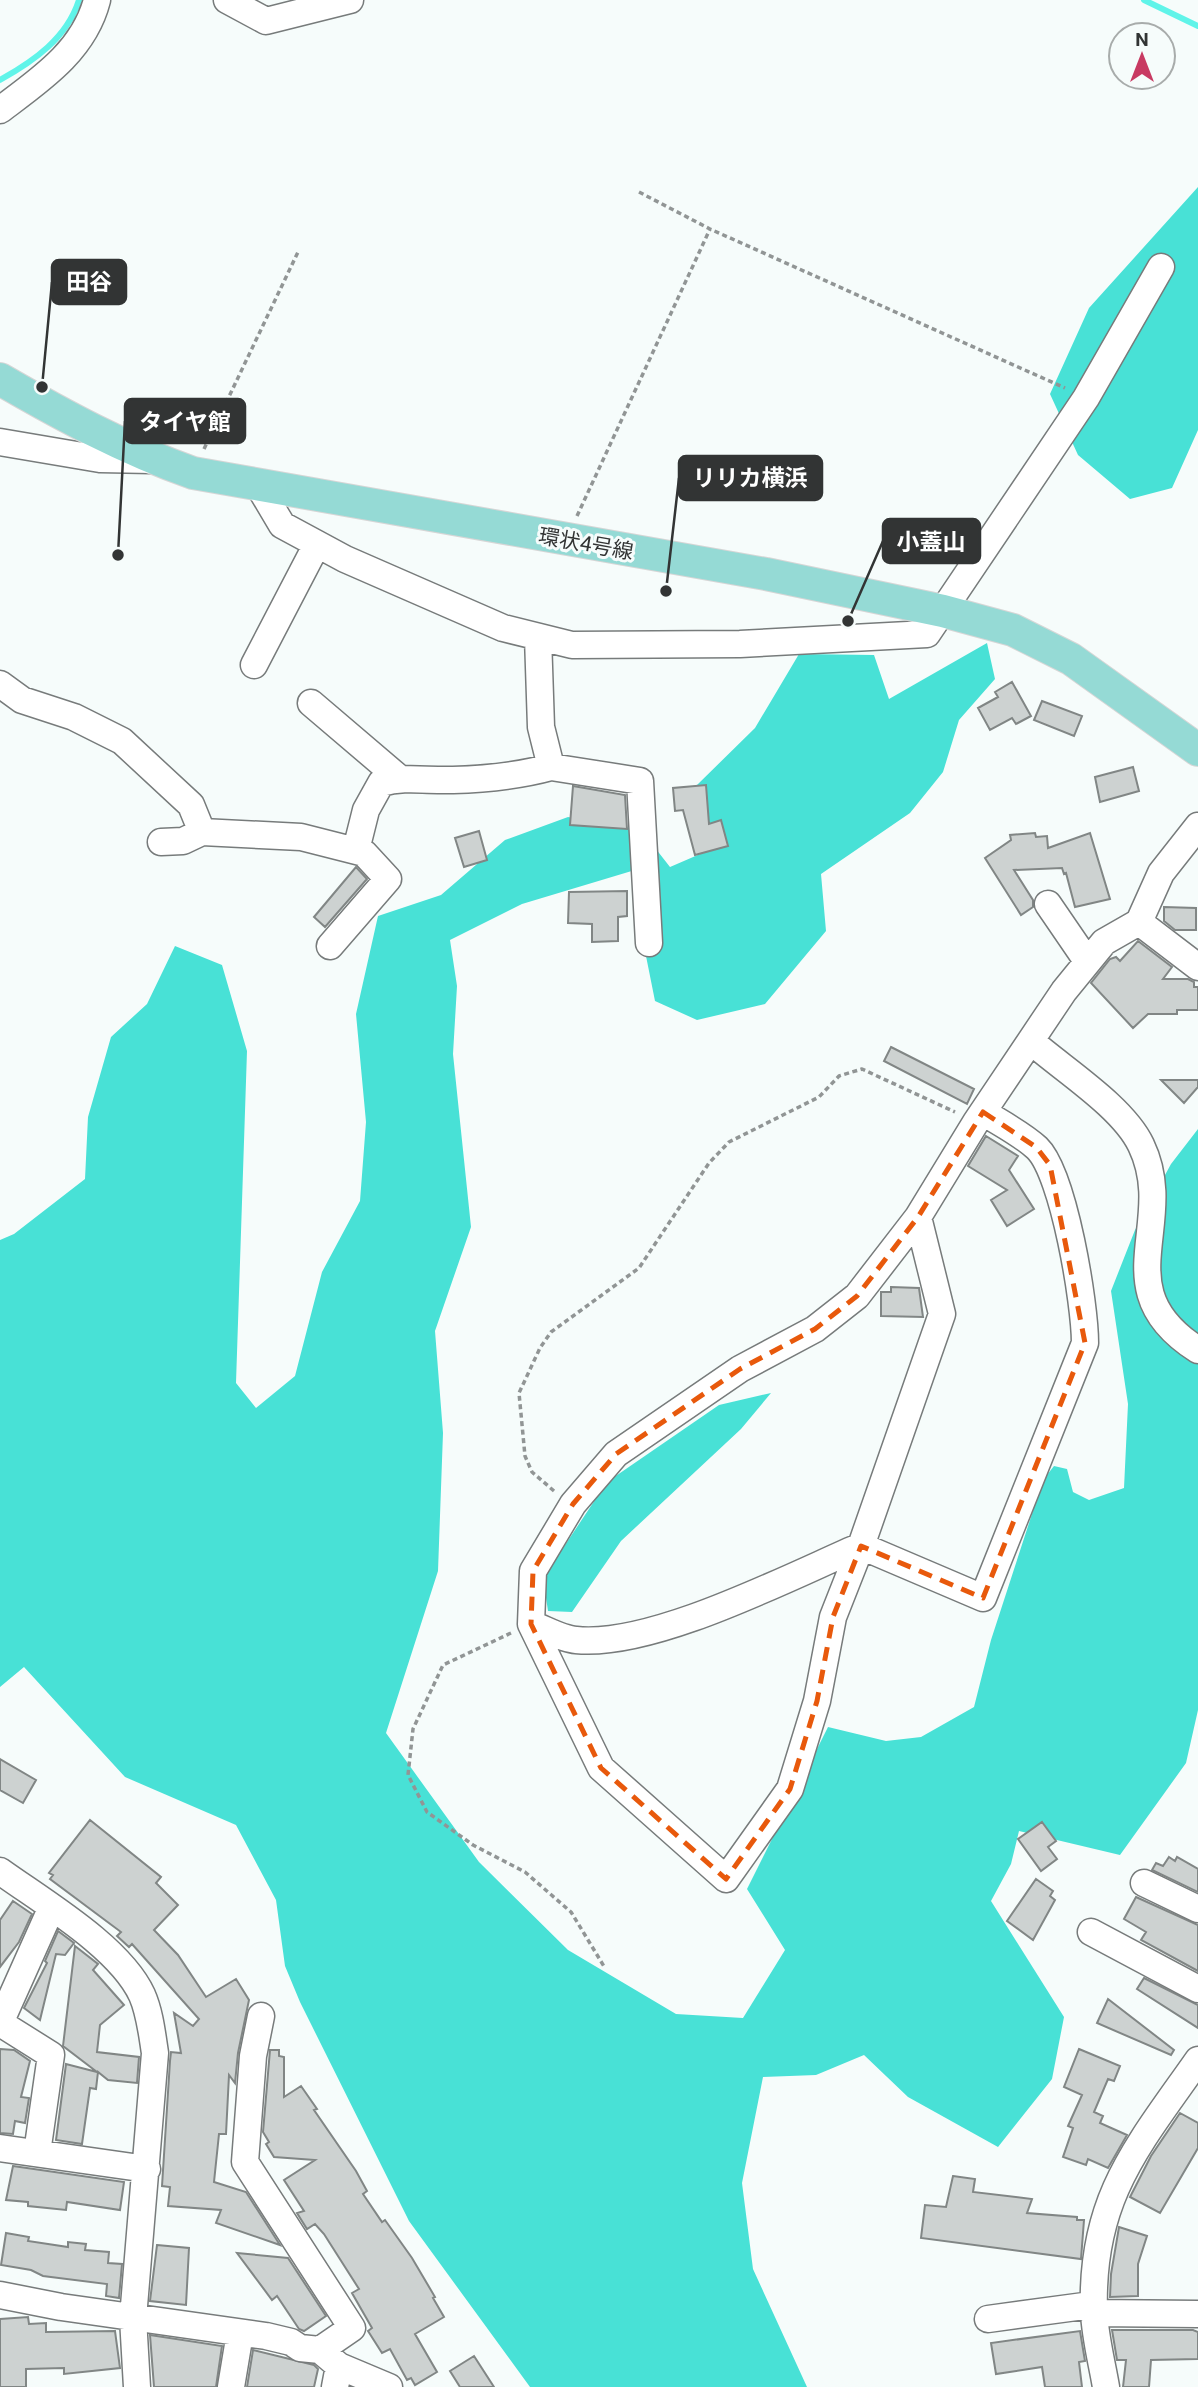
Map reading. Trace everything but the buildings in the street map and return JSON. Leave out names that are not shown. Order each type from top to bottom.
[{"type":"main road","name":"環状4号線","points":[[0,379],[69,418],[158,460],[193,473],[260,488],[766,575],[943,611],[1013,630],[1071,659],[1198,750]]},
{"type":"street","points":[[4,94],[54,68],[78,43],[97,0]]},
{"type":"street","points":[[227,0],[267,22],[350,0]]},
{"type":"street","points":[[260,488],[282,525],[345,559],[503,628],[572,645],[727,644],[927,634],[1086,398],[1161,267]]},
{"type":"street","points":[[0,442],[100,459],[158,460]]},
{"type":"street","points":[[254,665],[317,544]]},
{"type":"street","points":[[538,637],[541,727],[551,767]]},
{"type":"street","points":[[0,684],[22,700],[74,717],[122,741],[191,805],[202,832]]},
{"type":"street","points":[[311,703],[399,778]]},
{"type":"street","points":[[356,850],[373,794],[381,783],[399,778],[450,780],[513,777],[551,767],[640,781],[649,943]]},
{"type":"street","points":[[918,1217],[942,1314],[861,1546],[833,1617],[817,1701],[790,1789],[726,1879],[601,1768],[531,1624],[533,1571],[573,1504],[616,1454],[635,1438],[740,1369],[815,1329],[857,1296],[918,1217],[979,1117],[1087,961],[1104,942],[1139,922],[1161,873],[1198,826]]},
{"type":"street","points":[[161,842],[183,841],[202,832],[301,837],[364,853],[388,879],[330,946]]},
{"type":"street","points":[[1048,904],[1087,961]]},
{"type":"street","points":[[1139,922],[1198,967]]},
{"type":"street","points":[[1032,1042],[1114,1110],[1140,1143],[1148,1164],[1154,1213],[1148,1244],[1147,1289],[1157,1310],[1198,1350]]},
{"type":"street","points":[[531,1624],[575,1640],[623,1639],[721,1606],[861,1546],[983,1598],[1085,1343],[1085,1321],[1063,1209],[1050,1165],[1036,1147],[979,1117]]},
{"type":"street","points":[[0,1871],[102,1945],[124,1968],[141,1994],[150,2022],[155,2053],[133,2318],[137,2387]]},
{"type":"street","points":[[1144,1883],[1198,1909]]},
{"type":"street","points":[[37,2153],[51,2055],[0,2023],[51,1909]]},
{"type":"street","points":[[1091,1932],[1198,1989]]},
{"type":"street","points":[[261,2017],[253,2056],[245,2162],[352,2328],[332,2368]]},
{"type":"street","points":[[1106,2387],[1094,2313],[1099,2237],[1118,2178],[1198,2060]]},
{"type":"street","points":[[1,2154],[37,2153],[147,2169]]},
{"type":"street","points":[[0,2295],[133,2318],[266,2336],[300,2348],[332,2368],[389,2387]]},
{"type":"street","points":[[988,2319],[1084,2306],[1094,2313],[1198,2315]]},
{"type":"street","points":[[231,2387],[240,2333]]},
{"type":"path","points":[[639,192],[710,229],[1086,398]]},
{"type":"path","points":[[565,541],[710,229]]},
{"type":"path","points":[[193,473],[298,252]]},
{"type":"path","points":[[573,1504],[532,1472],[522,1436],[519,1393],[540,1348],[551,1332],[639,1268],[709,1163],[729,1142],[819,1097],[839,1076],[862,1069],[979,1117]]},
{"type":"path","points":[[531,1624],[443,1665],[413,1729],[408,1775],[427,1812],[472,1845],[524,1872],[570,1912],[605,1968]]},
{"type":"highlighted area","points":[[983,1112],[1036,1147],[1050,1165],[1085,1343],[983,1598],[861,1546],[833,1617],[817,1701],[790,1789],[726,1879],[601,1768],[531,1624],[533,1571],[573,1504],[616,1454],[740,1369],[815,1329],[857,1296],[918,1217]]},
{"type":"shaded area","points":[[1198,187],[1198,430],[1172,488],[1130,499],[1078,455],[1050,394],[1089,308]]},
{"type":"shaded area","points":[[987,643],[995,679],[959,720],[943,772],[910,813],[821,874],[826,931],[765,1004],[697,1020],[655,1001],[645,951],[635,870],[522,904],[450,940],[457,986],[453,1054],[471,1227],[435,1331],[443,1433],[438,1571],[386,1733],[479,1862],[568,1950],[676,2014],[743,2018],[785,1950],[747,1889],[828,1727],[886,1741],[921,1737],[974,1707],[991,1640],[1043,1480],[1054,1466],[1067,1469],[1073,1492],[1089,1500],[1124,1488],[1128,1404],[1111,1291],[1135,1230],[1171,1164],[1198,1129],[1198,1710],[1186,1763],[1120,1855],[1019,1831],[1011,1864],[991,1901],[1064,2017],[1052,2079],[998,2147],[908,2097],[864,2055],[816,2075],[763,2077],[742,2183],[753,2269],[807,2387],[530,2387],[409,2221],[300,2002],[285,1966],[276,1900],[236,1825],[125,1777],[24,1667],[0,1687],[0,1240],[14,1234],[85,1179],[88,1117],[111,1037],[147,1004],[175,946],[222,965],[247,1051],[236,1383],[256,1408],[295,1376],[322,1272],[360,1201],[366,1122],[356,1014],[378,916],[441,895],[505,840],[568,817],[641,830],[670,867],[714,848],[697,785],[755,728],[799,654],[874,655],[889,699]]},
{"type":"shaded area","points":[[771,1393],[741,1429],[621,1541],[572,1612],[548,1611],[543,1578],[607,1482],[719,1405]]},
{"type":"waterway","points":[[0,80],[25,65],[58,37],[74,14],[79,0]]},
{"type":"waterway","points":[[1144,0],[1198,26]]},
{"type":"place","name":"田谷","points":[[42,387]]},
{"type":"place","name":"タイヤ館","points":[[118,555]]},
{"type":"place","name":"リリカ横浜","points":[[666,591]]},
{"type":"place","name":"小蓋山","points":[[848,621]]}]
